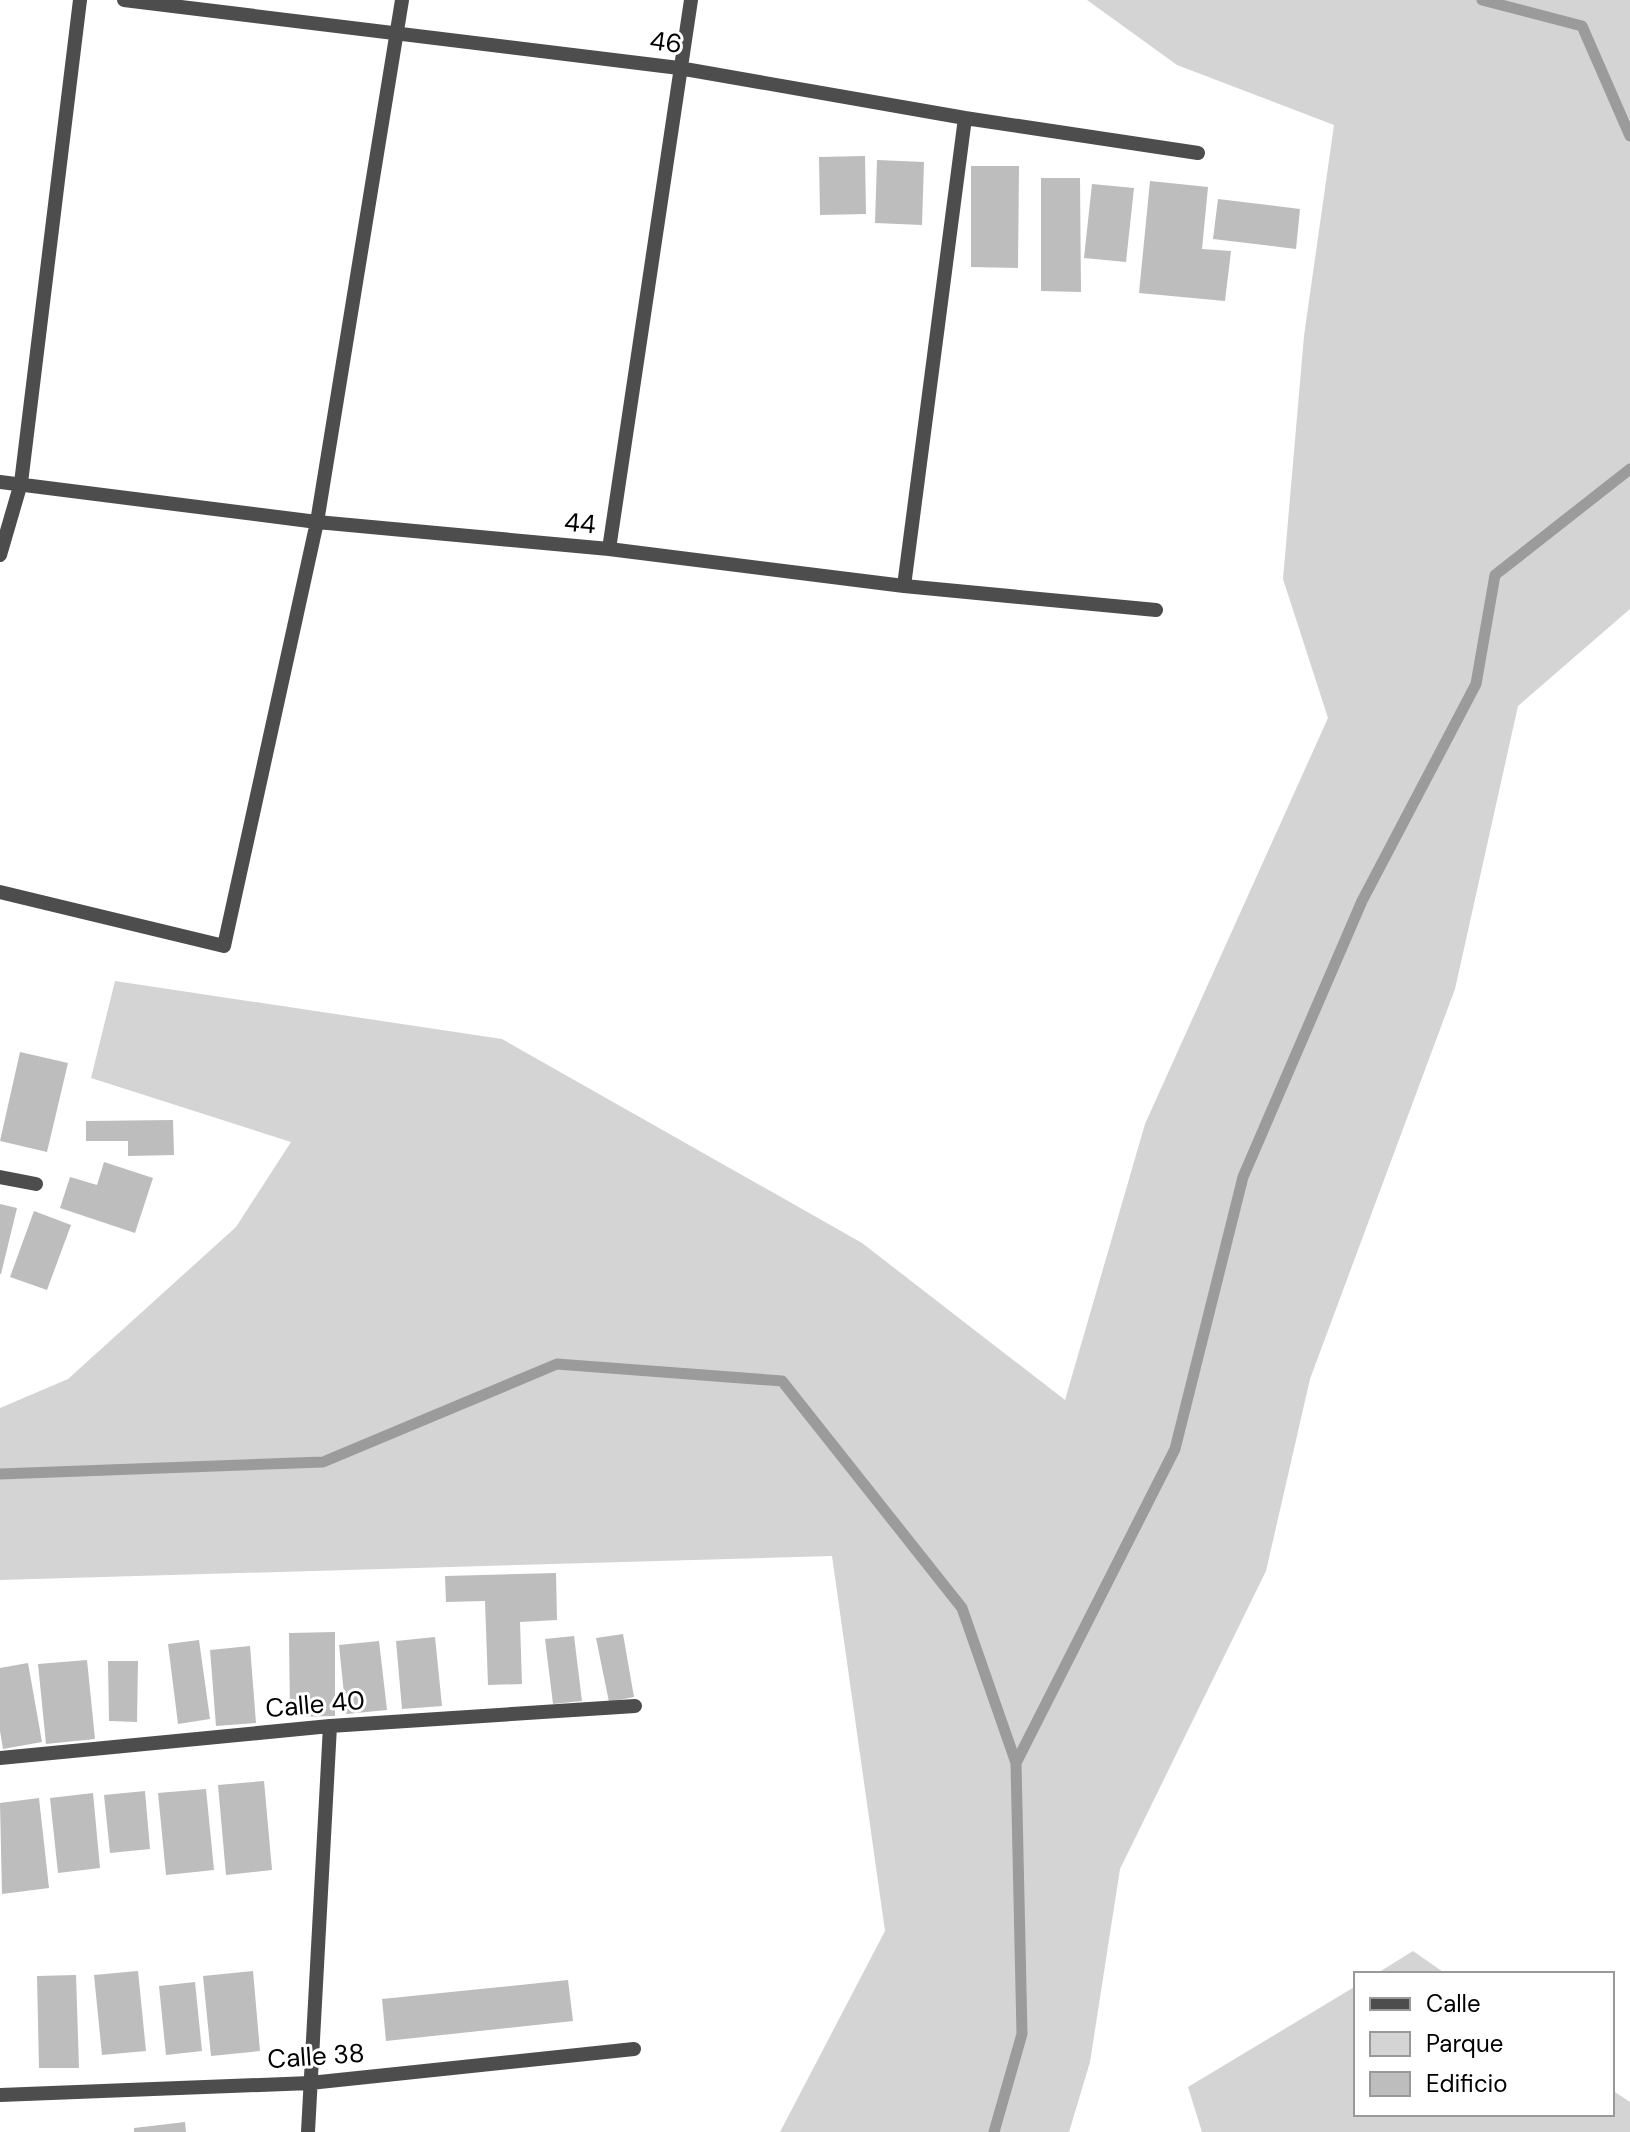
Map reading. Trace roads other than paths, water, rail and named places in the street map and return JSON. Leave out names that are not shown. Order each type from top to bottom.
[{"type":"street","points":[[0,555],[21,483],[80,0]]},
{"type":"street","name":"46","points":[[124,0],[679,68],[965,118],[1198,153]]},
{"type":"street","points":[[0,892],[224,946],[317,522],[402,0]]},
{"type":"street","points":[[609,549],[691,0]]},
{"type":"street","points":[[904,586],[965,118]]},
{"type":"street","name":"44","points":[[0,482],[317,522],[609,549],[904,586],[1156,610]]},
{"type":"street","points":[[0,1177],[36,1184]]},
{"type":"street","name":"Calle 40","points":[[0,1758],[330,1726],[635,1706]]},
{"type":"street","points":[[308,2132],[330,1726]]},
{"type":"street","name":"Calle 38","points":[[0,2095],[310,2083],[634,2049]]},
{"type":"waterway","points":[[1482,0],[1582,26],[1630,136]]},
{"type":"waterway","points":[[1016,1763],[1175,1449],[1243,1177],[1362,901],[1476,684],[1495,575],[1630,469]]},
{"type":"waterway","points":[[0,1474],[323,1462],[557,1364],[782,1381],[962,1608],[1016,1763],[1022,2034],[994,2132]]}]
